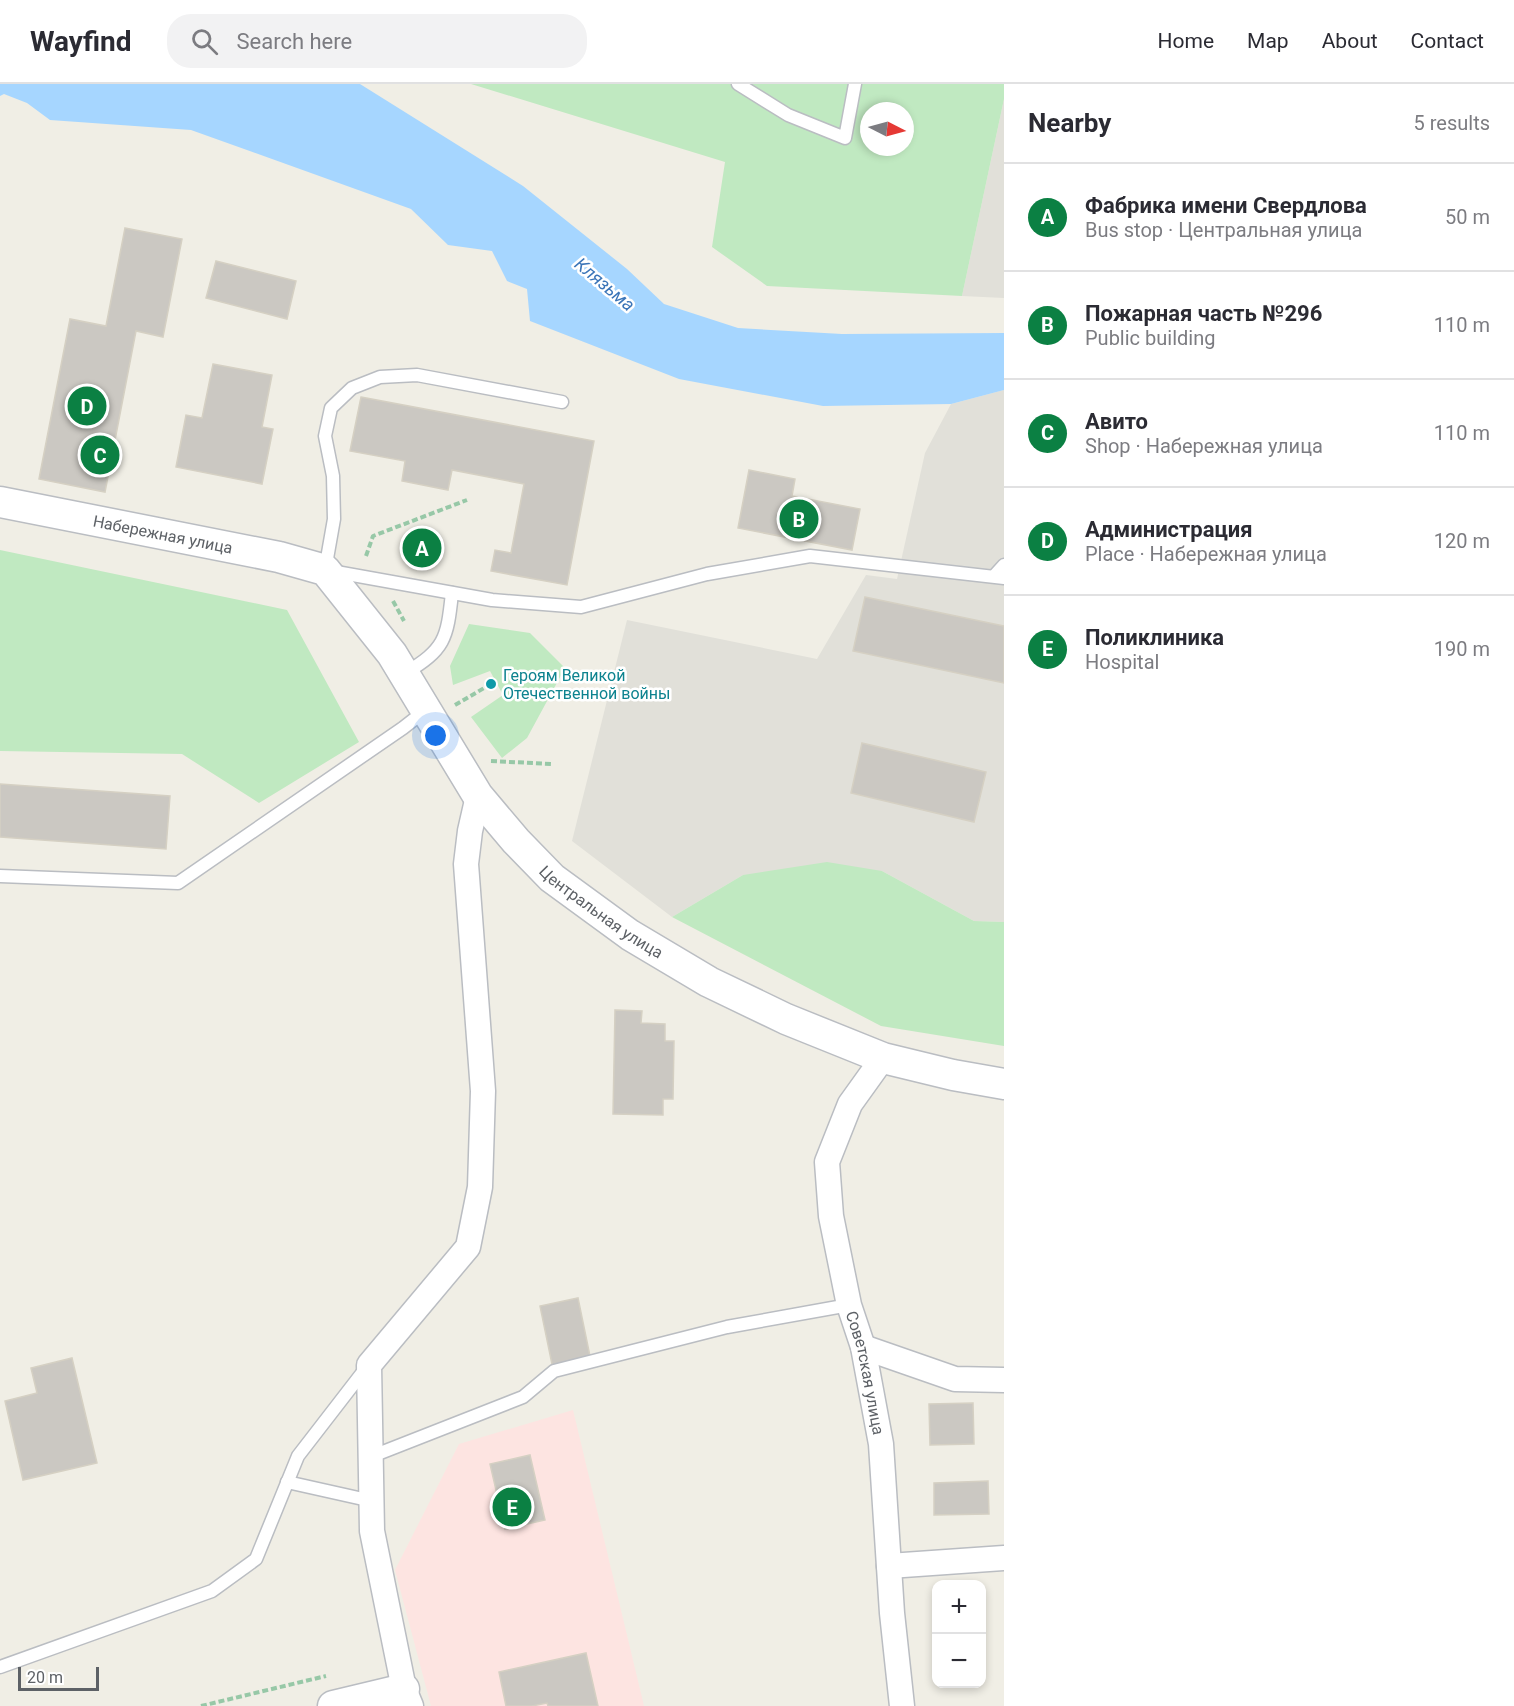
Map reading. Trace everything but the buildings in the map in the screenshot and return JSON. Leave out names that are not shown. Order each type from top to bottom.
[{"type":"street","name":"Набережная улица","points":[[0,502],[279,557],[325,570]]},
{"type":"street","name":"Центральная улица","points":[[325,570],[392,654],[404,674],[440,708],[478,796],[516,841],[552,878],[630,935],[709,982],[786,1019],[883,1058],[953,1075],[1004,1084]]},
{"type":"street","points":[[333,1706],[407,1697],[372,1531],[369,1365],[468,1246],[480,1187],[483,1090],[466,864],[478,796]]},
{"type":"street","name":"Советская улица","points":[[883,1058],[850,1104],[827,1162],[831,1215],[849,1305],[863,1347],[881,1444],[902,1706]]},
{"type":"street","points":[[863,1347],[955,1379],[1004,1380]]},
{"type":"street","points":[[889,1566],[1004,1558]]},
{"type":"lane","points":[[738,84],[788,115],[845,138],[855,84]]},
{"type":"lane","points":[[562,402],[417,375],[380,377],[352,388],[331,408],[326,436],[333,476],[334,519],[325,570],[492,600],[581,607],[707,574],[810,556],[999,577],[1004,564]]},
{"type":"lane","points":[[404,674],[431,656],[444,637],[450,618],[452,593]]},
{"type":"lane","points":[[0,876],[178,883],[404,728],[440,708]]},
{"type":"lane","points":[[370,1457],[523,1397],[554,1371],[727,1327],[849,1305]]},
{"type":"lane","points":[[0,1667],[212,1591],[256,1559],[298,1456],[369,1365]]},
{"type":"lane","points":[[287,1482],[372,1501]]},
{"type":"path","points":[[366,556],[373,536],[468,500]]},
{"type":"path","points":[[440,708],[491,684]]},
{"type":"path","points":[[486,760],[552,764]]},
{"type":"path","points":[[201,1706],[333,1675]]},
{"type":"shaded area","points":[[1004,99],[1004,298],[962,296]]},
{"type":"shaded area","points":[[1004,390],[1004,922],[974,921],[882,871],[743,875],[672,917],[572,841],[627,620],[817,659],[866,575],[897,579],[925,453],[951,404]]},
{"type":"shaded area","points":[[573,1410],[644,1706],[431,1706],[395,1570],[459,1444]]},
{"type":"green space","points":[[471,84],[1004,84],[1004,99],[962,296],[767,286],[712,247],[725,162]]},
{"type":"green space","points":[[0,550],[287,610],[359,742],[259,803],[182,754],[0,751]]},
{"type":"green space","points":[[469,624],[530,633],[565,668],[527,738],[502,758],[471,717],[503,695],[490,671],[453,685],[450,666]]},
{"type":"green space","points":[[827,862],[882,871],[974,921],[1004,922],[1004,1046],[881,1026],[672,917],[743,875]]},
{"type":"water","name":"Клязьма","points":[[0,84],[360,84],[523,186],[627,269],[664,304],[738,328],[842,334],[1004,333],[1004,390],[951,404],[823,406],[679,379],[530,321],[527,289],[507,281],[492,251],[448,245],[411,209],[191,130],[50,120],[27,103],[4,94],[0,96]]},
{"type":"place","name":"Администрация","points":[[87,406]]},
{"type":"place","name":"Авито","points":[[100,455]]},
{"type":"place","name":"Пожарная часть №296","points":[[799,519]]},
{"type":"place","name":"Фабрика имени Свердлова","points":[[422,548]]},
{"type":"place","name":"Героям Великой Отечественной войны","points":[[491,684]]},
{"type":"place","name":"Поликлиника","points":[[512,1507]]}]
